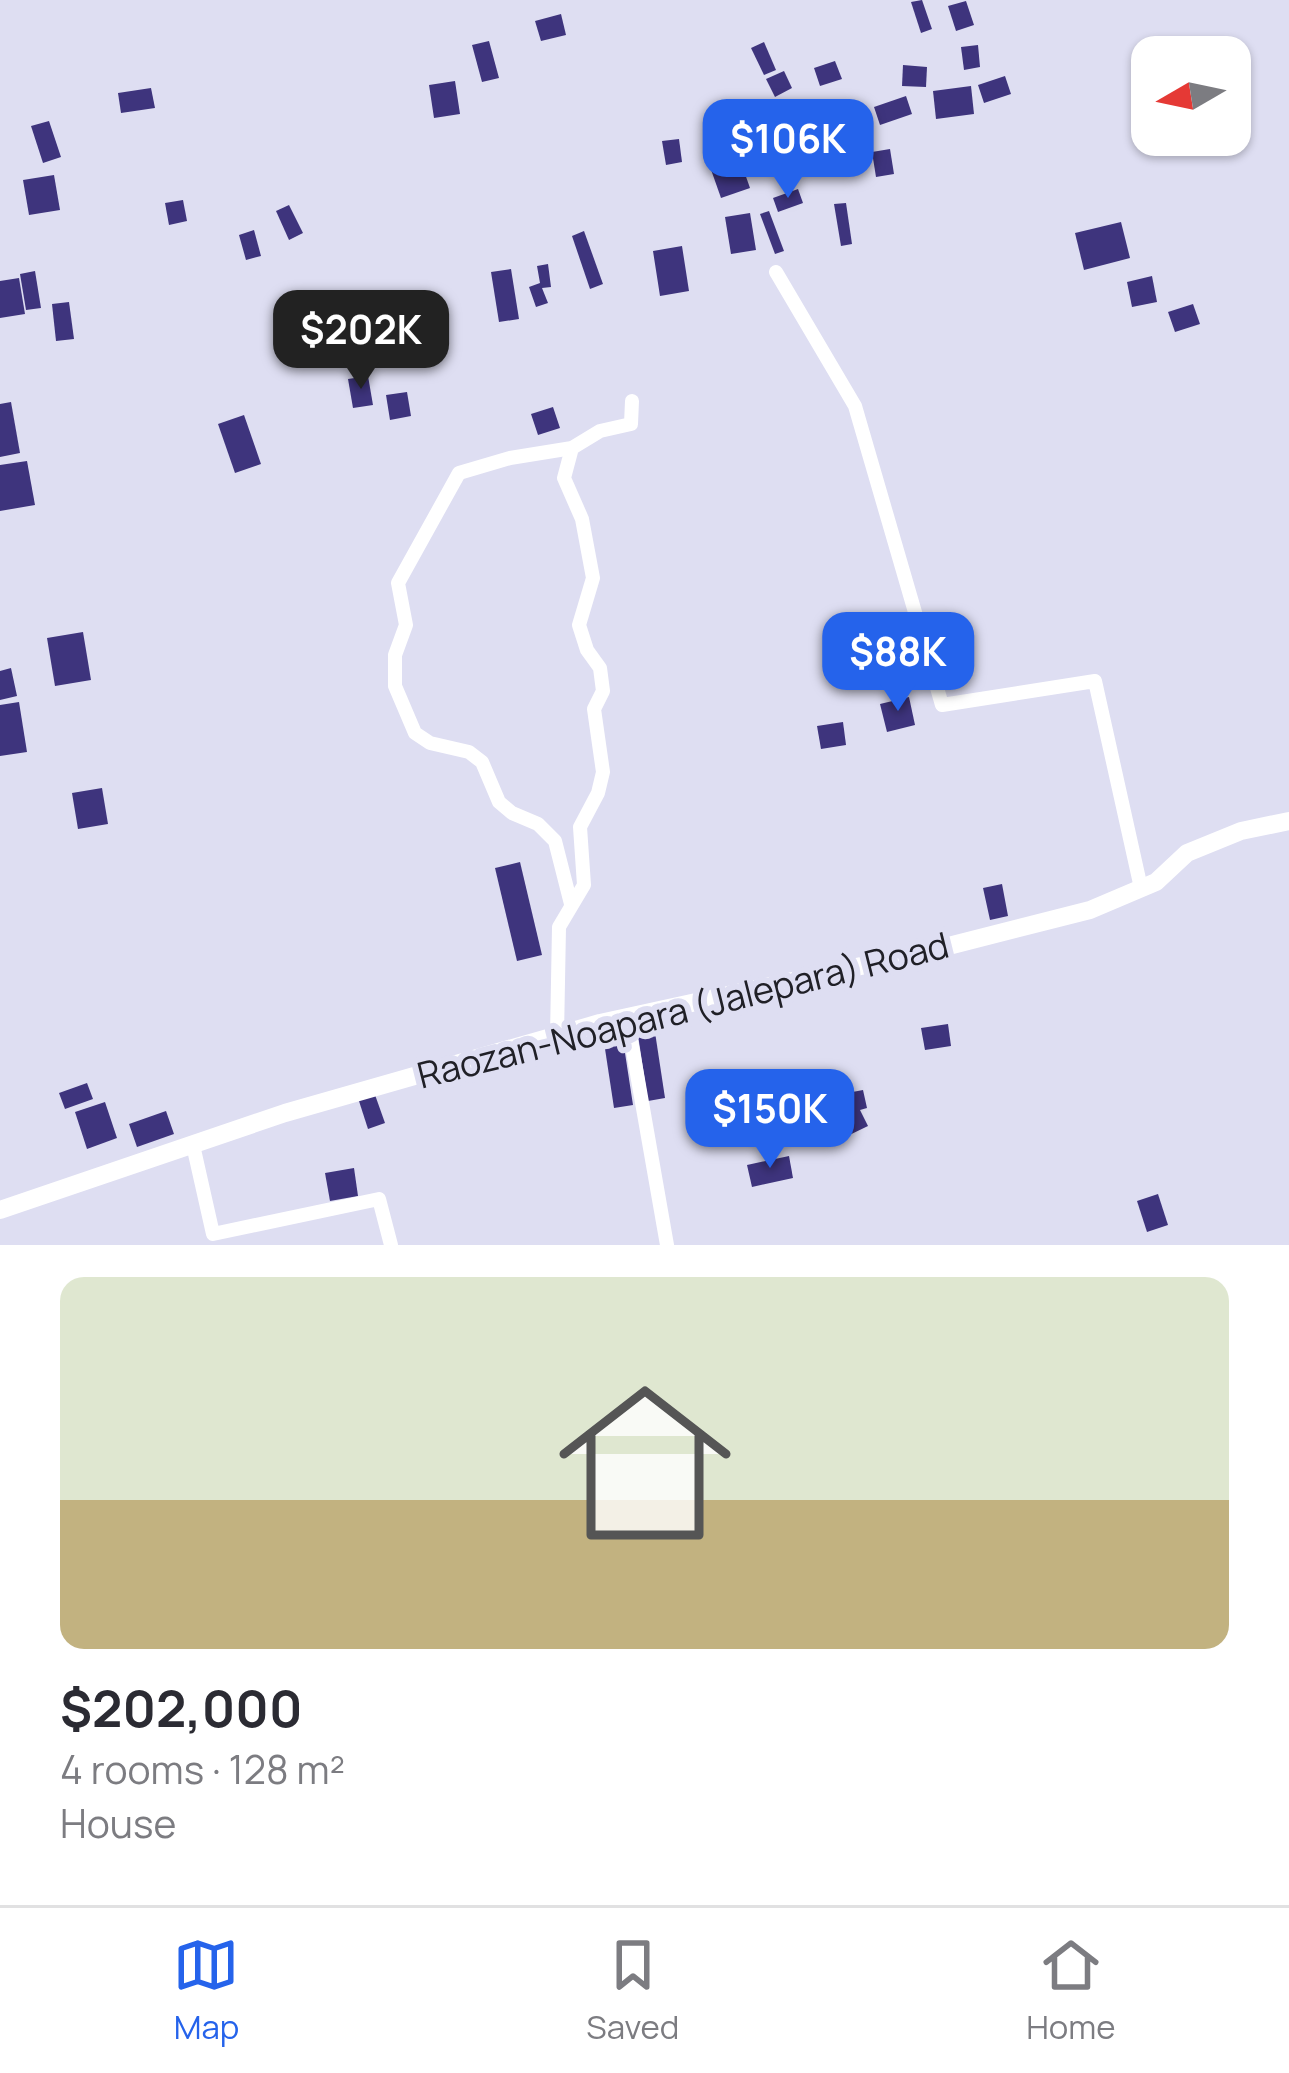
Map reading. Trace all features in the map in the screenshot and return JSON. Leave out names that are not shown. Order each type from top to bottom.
[{"type":"main road","name":"Raozan-Noapara (Jalepara) Road","points":[[0,1210],[285,1113],[557,1036],[1090,910],[1156,881],[1187,853],[1241,831],[1289,821]]},
{"type":"street","points":[[776,272],[855,406],[942,705],[1095,681],[1141,888]]},
{"type":"street","points":[[571,904],[555,841],[538,824],[499,802],[482,762],[469,752],[430,743],[416,733],[395,686],[395,655],[406,626],[398,584],[459,472],[572,448],[600,431],[631,424],[632,401]]},
{"type":"street","points":[[557,1036],[559,927],[584,885],[580,827],[603,772],[594,710],[603,691],[600,668],[579,626],[593,578],[582,519],[564,478],[572,448]]},
{"type":"street","points":[[627,1017],[668,1245]]},
{"type":"street","points":[[194,1145],[213,1234],[379,1199],[391,1245]]},
{"type":"building","points":[[922,0],[932,29],[921,33],[911,2]]},
{"type":"building","points":[[966,1],[974,25],[956,31],[948,6]]},
{"type":"building","points":[[561,14],[566,35],[541,41],[535,21]]},
{"type":"building","points":[[489,41],[499,78],[482,82],[472,45]]},
{"type":"building","points":[[764,42],[776,70],[764,75],[751,48]]},
{"type":"building","points":[[978,45],[980,67],[964,70],[961,47]]},
{"type":"building","points":[[835,61],[842,79],[820,86],[814,68]]},
{"type":"building","points":[[903,65],[927,67],[926,87],[902,86]]},
{"type":"building","points":[[784,71],[792,88],[775,97],[766,79]]},
{"type":"building","points":[[1005,76],[1011,94],[984,103],[978,85]]},
{"type":"building","points":[[455,81],[460,114],[434,118],[429,85]]},
{"type":"building","points":[[971,86],[974,114],[936,119],[933,91]]},
{"type":"building","points":[[151,88],[155,108],[121,113],[118,93]]},
{"type":"building","points":[[906,96],[912,114],[880,125],[874,107]]},
{"type":"building","points":[[49,121],[61,157],[43,163],[31,126]]},
{"type":"building","points":[[679,139],[682,162],[666,165],[662,141]]},
{"type":"building","points":[[890,149],[894,174],[876,177],[872,152]]},
{"type":"building","points":[[737,151],[750,188],[721,198],[708,161]]},
{"type":"building","points":[[54,175],[60,210],[29,215],[23,180]]},
{"type":"building","points":[[798,189],[803,203],[778,212],[773,198]]},
{"type":"building","points":[[183,200],[187,221],[169,225],[165,203]]},
{"type":"building","points":[[846,203],[852,244],[841,246],[834,204]]},
{"type":"building","points":[[289,205],[303,233],[289,240],[276,211]]},
{"type":"building","points":[[769,211],[784,251],[775,254],[760,214]]},
{"type":"building","points":[[750,213],[756,250],[731,254],[725,217]]},
{"type":"building","points":[[1121,222],[1130,258],[1084,270],[1075,233]]},
{"type":"building","points":[[254,230],[261,256],[246,260],[239,235]]},
{"type":"building","points":[[584,231],[603,284],[590,289],[572,236]]},
{"type":"building","points":[[682,246],[689,291],[660,296],[653,251]]},
{"type":"building","points":[[548,264],[551,287],[542,288],[548,303],[536,307],[529,287],[540,283],[537,266]]},
{"type":"building","points":[[511,269],[519,319],[499,322],[491,272]]},
{"type":"building","points":[[35,271],[41,308],[26,310],[20,274]]},
{"type":"building","points":[[1152,276],[1157,302],[1132,307],[1127,282]]},
{"type":"building","points":[[19,278],[25,314],[0,318],[0,281]]},
{"type":"building","points":[[69,302],[74,339],[56,341],[52,304]]},
{"type":"building","points":[[1193,304],[1200,324],[1175,332],[1168,312]]},
{"type":"building","points":[[368,376],[373,405],[353,408],[348,379]]},
{"type":"building","points":[[407,392],[411,416],[390,420],[386,395]]},
{"type":"building","points":[[11,402],[20,453],[0,457],[0,404]]},
{"type":"building","points":[[553,407],[560,428],[538,435],[531,414]]},
{"type":"building","points":[[244,415],[261,464],[235,473],[218,424]]},
{"type":"building","points":[[27,461],[35,505],[0,511],[0,465]]},
{"type":"building","points":[[83,632],[91,680],[55,686],[47,638]]},
{"type":"building","points":[[11,668],[17,696],[0,700],[0,671]]},
{"type":"building","points":[[909,697],[915,725],[887,732],[880,704]]},
{"type":"building","points":[[19,702],[27,752],[0,756],[0,705]]},
{"type":"building","points":[[843,722],[846,745],[821,749],[817,726]]},
{"type":"building","points":[[102,788],[108,824],[78,829],[72,793]]},
{"type":"building","points":[[520,862],[542,955],[517,961],[495,868]]},
{"type":"building","points":[[1002,884],[1008,916],[990,920],[983,888]]},
{"type":"building","points":[[653,1019],[665,1098],[648,1101],[636,1022]]},
{"type":"building","points":[[948,1024],[951,1046],[925,1050],[921,1028]]},
{"type":"building","points":[[621,1027],[633,1105],[614,1108],[602,1029]]},
{"type":"building","points":[[784,1078],[790,1113],[759,1118],[754,1083]]},
{"type":"building","points":[[87,1083],[93,1099],[65,1109],[59,1093]]},
{"type":"building","points":[[823,1087],[828,1122],[809,1125],[803,1090]]},
{"type":"building","points":[[863,1090],[867,1108],[860,1110],[868,1126],[837,1141],[828,1122],[846,1113],[842,1094]]},
{"type":"building","points":[[374,1092],[385,1123],[368,1129],[358,1098]]},
{"type":"building","points":[[105,1102],[117,1138],[87,1149],[75,1112]]},
{"type":"building","points":[[166,1111],[174,1134],[137,1147],[129,1124]]},
{"type":"building","points":[[789,1156],[793,1178],[752,1187],[747,1165]]},
{"type":"building","points":[[354,1168],[358,1196],[330,1201],[325,1173]]},
{"type":"building","points":[[1158,1194],[1168,1225],[1147,1232],[1137,1201]]}]
